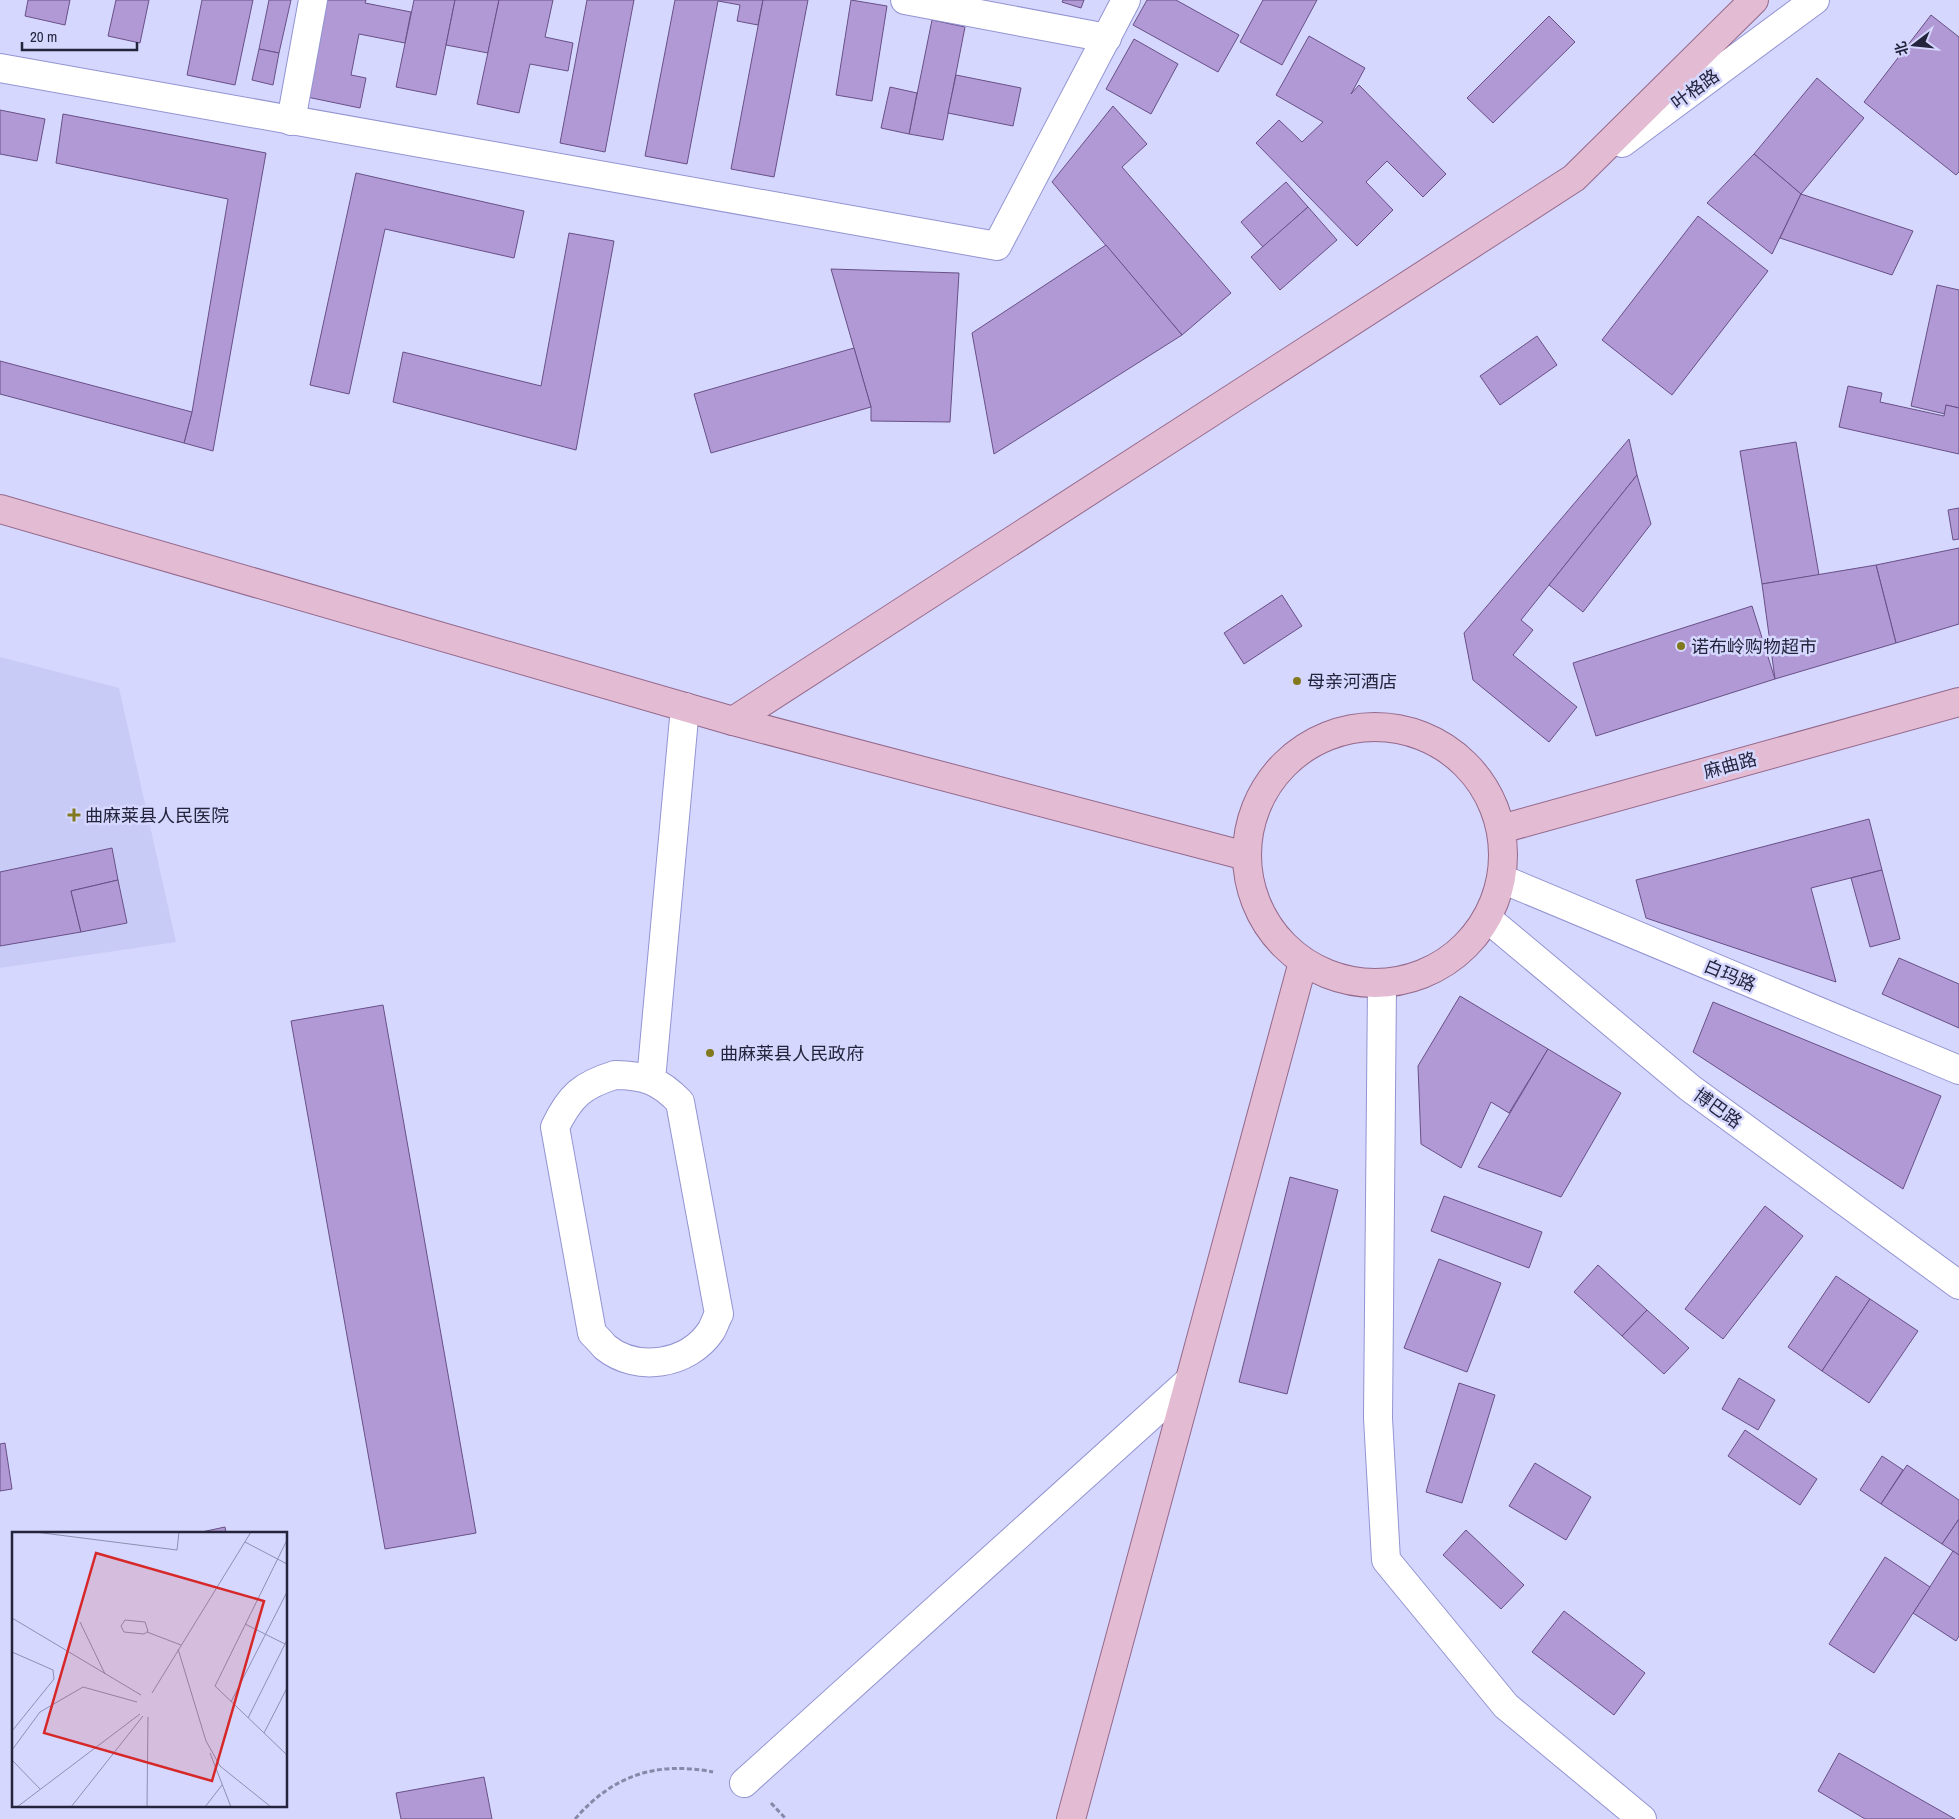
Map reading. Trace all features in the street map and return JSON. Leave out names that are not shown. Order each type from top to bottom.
[{"type":"main road","points":[[733,721],[1574,178],[1754,0]]},
{"type":"main road","points":[[0,509],[733,721],[1246,856]]},
{"type":"main road","name":"麻曲路","points":[[1501,829],[1959,702]]},
{"type":"main road","points":[[1388,726],[1439,743],[1480,779],[1501,829],[1502,879],[1488,918],[1460,952],[1424,975],[1382,984],[1341,980],[1303,962],[1273,934],[1253,897],[1246,856],[1256,803],[1287,759],[1334,732],[1388,726]]},
{"type":"main road","points":[[1071,1819],[1303,962]]},
{"type":"street","points":[[292,121],[314,0]]},
{"type":"street","points":[[905,0],[1106,38]]},
{"type":"street","points":[[0,68],[998,246],[1126,0]]},
{"type":"street","name":"叶格路","points":[[1574,178],[1815,0]]},
{"type":"street","points":[[651,1080],[685,706]]},
{"type":"street","name":"白玛路","points":[[1502,879],[1959,1070]]},
{"type":"street","name":"博巴路","points":[[1488,918],[1690,1088],[1959,1285]]},
{"type":"street","points":[[1382,984],[1378,1418],[1386,1560],[1506,1706],[1642,1819]]},
{"type":"street","points":[[615,1075],[633,1075],[651,1080],[667,1088],[680,1102],[719,1314],[711,1331],[698,1345],[682,1356],[664,1362],[644,1362],[624,1357],[606,1347],[592,1333],[555,1126],[564,1107],[577,1092],[595,1081],[615,1075]]},
{"type":"street","points":[[744,1783],[1189,1381]]},
{"type":"path","points":[[575,1819],[587,1806],[609,1788],[634,1776],[662,1769]]},
{"type":"shaded area","name":"曲麻莱县人民医院","points":[[0,657],[119,688],[176,942],[0,968]]},
{"type":"building","points":[[28,0],[70,0],[65,25],[25,16]]},
{"type":"building","points":[[116,0],[149,0],[140,43],[108,36]]},
{"type":"building","points":[[202,0],[253,0],[235,85],[187,75]]},
{"type":"building","points":[[269,0],[291,0],[279,53],[259,49]]},
{"type":"building","points":[[326,0],[366,0],[365,3],[411,12],[405,43],[359,34],[351,75],[366,78],[360,108],[307,97]]},
{"type":"building","points":[[414,0],[455,0],[436,95],[396,87]]},
{"type":"building","points":[[455,0],[499,0],[488,53],[446,45]]},
{"type":"building","points":[[499,0],[553,0],[545,37],[573,43],[568,71],[530,64],[519,113],[477,104]]},
{"type":"building","points":[[587,0],[634,0],[605,152],[560,143]]},
{"type":"building","points":[[675,0],[763,0],[758,25],[737,21],[740,5],[718,1],[687,164],[645,156]]},
{"type":"building","points":[[763,0],[808,0],[774,177],[731,169]]},
{"type":"building","points":[[851,0],[887,6],[872,101],[836,95]]},
{"type":"building","points":[[1063,0],[1084,0],[1081,8],[1062,2]]},
{"type":"building","points":[[1147,0],[1176,0],[1239,35],[1218,72],[1133,25]]},
{"type":"building","points":[[1263,0],[1317,0],[1282,65],[1240,42]]},
{"type":"building","points":[[1931,15],[1959,37],[1959,172],[1956,175],[1864,102]]},
{"type":"building","points":[[1549,16],[1575,42],[1493,123],[1467,98]]},
{"type":"building","points":[[932,20],[965,27],[943,140],[909,134]]},
{"type":"building","points":[[1309,36],[1365,68],[1351,94],[1359,85],[1446,174],[1423,197],[1387,161],[1366,182],[1393,210],[1357,246],[1256,143],[1279,120],[1302,142],[1323,122],[1276,95]]},
{"type":"building","points":[[1134,39],[1178,64],[1151,114],[1106,89]]},
{"type":"building","points":[[259,49],[279,53],[273,85],[252,80]]},
{"type":"building","points":[[956,75],[1021,88],[1013,126],[948,113]]},
{"type":"building","points":[[1817,78],[1864,118],[1801,194],[1754,154]]},
{"type":"building","points":[[890,87],[917,93],[909,134],[881,128]]},
{"type":"building","points":[[1113,106],[1147,144],[1122,167],[1231,293],[1182,335],[1052,182]]},
{"type":"building","points":[[0,110],[45,119],[37,161],[0,154]]},
{"type":"building","points":[[63,114],[266,153],[213,451],[184,443],[192,412],[228,199],[56,163]]},
{"type":"building","points":[[1754,154],[1801,194],[1772,254],[1707,203]]},
{"type":"building","points":[[356,173],[524,211],[514,258],[385,229],[349,394],[310,385]]},
{"type":"building","points":[[1286,182],[1308,207],[1263,247],[1241,222]]},
{"type":"building","points":[[1801,194],[1913,231],[1892,275],[1780,238]]},
{"type":"building","points":[[1308,207],[1337,240],[1280,290],[1251,257]]},
{"type":"building","points":[[1698,216],[1768,271],[1672,395],[1602,340]]},
{"type":"building","points":[[569,233],[614,241],[576,450],[393,402],[403,352],[541,386]]},
{"type":"building","points":[[1106,245],[1182,335],[994,454],[972,333]]},
{"type":"building","points":[[831,269],[959,273],[950,422],[871,421],[871,407]]},
{"type":"building","points":[[1937,285],[1959,290],[1959,408],[1946,405],[1945,414],[1911,406]]},
{"type":"building","points":[[1537,336],[1557,365],[1500,405],[1480,376]]},
{"type":"building","points":[[854,348],[871,407],[711,453],[694,394]]},
{"type":"building","points":[[0,361],[192,412],[184,443],[0,394]]},
{"type":"building","points":[[1848,386],[1882,393],[1880,402],[1944,416],[1946,405],[1959,408],[1959,454],[1839,427]]},
{"type":"building","points":[[1629,439],[1637,475],[1521,620],[1533,630],[1513,655],[1577,707],[1549,742],[1473,680],[1464,633]]},
{"type":"building","points":[[1796,442],[1819,575],[1762,584],[1740,451]]},
{"type":"building","points":[[1637,475],[1651,524],[1583,612],[1549,585]]},
{"type":"building","points":[[1959,508],[1959,539],[1953,540],[1948,510]]},
{"type":"building","points":[[1959,548],[1959,624],[1896,643],[1876,565]]},
{"type":"building","points":[[1876,565],[1896,643],[1775,679],[1762,584]]},
{"type":"building","points":[[1282,595],[1302,626],[1244,664],[1224,633]]},
{"type":"building","points":[[1752,606],[1775,679],[1596,736],[1573,663]]},
{"type":"building","points":[[1869,819],[1882,870],[1811,888],[1836,982],[1646,918],[1636,880]]},
{"type":"building","points":[[112,848],[118,880],[71,891],[81,932],[0,946],[0,872]]},
{"type":"building","points":[[1882,870],[1900,939],[1870,947],[1851,878]]},
{"type":"building","points":[[118,880],[127,923],[81,932],[71,891]]},
{"type":"building","points":[[1899,958],[1959,984],[1959,1028],[1882,994]]},
{"type":"building","points":[[1460,996],[1548,1049],[1509,1113],[1491,1102],[1461,1168],[1421,1144],[1418,1066]]},
{"type":"building","points":[[1713,1002],[1941,1096],[1903,1189],[1693,1052]]},
{"type":"building","points":[[383,1005],[476,1533],[385,1549],[291,1021]]},
{"type":"building","points":[[1548,1049],[1621,1093],[1561,1197],[1478,1167]]},
{"type":"building","points":[[1290,1177],[1338,1190],[1287,1394],[1239,1382]]},
{"type":"building","points":[[1444,1196],[1542,1232],[1529,1268],[1431,1231]]},
{"type":"building","points":[[1765,1206],[1803,1236],[1723,1339],[1685,1309]]},
{"type":"building","points":[[1439,1259],[1501,1283],[1467,1372],[1404,1348]]},
{"type":"building","points":[[1598,1265],[1647,1310],[1622,1336],[1574,1292]]},
{"type":"building","points":[[1836,1276],[1870,1299],[1822,1371],[1788,1347]]},
{"type":"building","points":[[1870,1299],[1918,1331],[1869,1403],[1822,1371]]},
{"type":"building","points":[[1647,1310],[1689,1348],[1664,1374],[1622,1336]]},
{"type":"building","points":[[1739,1378],[1775,1400],[1758,1430],[1722,1409]]},
{"type":"building","points":[[1459,1383],[1495,1395],[1462,1503],[1426,1492]]},
{"type":"building","points":[[1745,1430],[1817,1479],[1800,1505],[1728,1456]]},
{"type":"building","points":[[5,1443],[12,1489],[0,1491],[0,1444]]},
{"type":"building","points":[[1882,1456],[1903,1470],[1881,1504],[1860,1490]]},
{"type":"building","points":[[1535,1463],[1591,1497],[1566,1540],[1509,1506]]},
{"type":"building","points":[[1907,1465],[1959,1500],[1959,1519],[1942,1544],[1881,1504]]},
{"type":"building","points":[[1959,1519],[1959,1555],[1942,1544]]},
{"type":"building","points":[[225,1527],[226,1532],[202,1532]]},
{"type":"building","points":[[1466,1530],[1524,1585],[1501,1609],[1443,1555]]},
{"type":"building","points":[[1953,1551],[1959,1555],[1959,1636],[1956,1641],[1913,1613]]},
{"type":"building","points":[[1885,1557],[1930,1587],[1874,1673],[1829,1644]]},
{"type":"building","points":[[1564,1611],[1645,1673],[1614,1715],[1532,1652]]},
{"type":"building","points":[[1839,1753],[1955,1819],[1865,1819],[1818,1791]]},
{"type":"building","points":[[484,1777],[492,1819],[401,1819],[396,1793]]},
{"type":"place","name":"诺布岭购物超市","points":[[1681,646]]},
{"type":"place","name":"母亲河酒店","points":[[1297,681]]},
{"type":"place","name":"曲麻莱县人民医院","points":[[74,815]]},
{"type":"place","name":"曲麻莱县人民政府","points":[[710,1053]]}]
